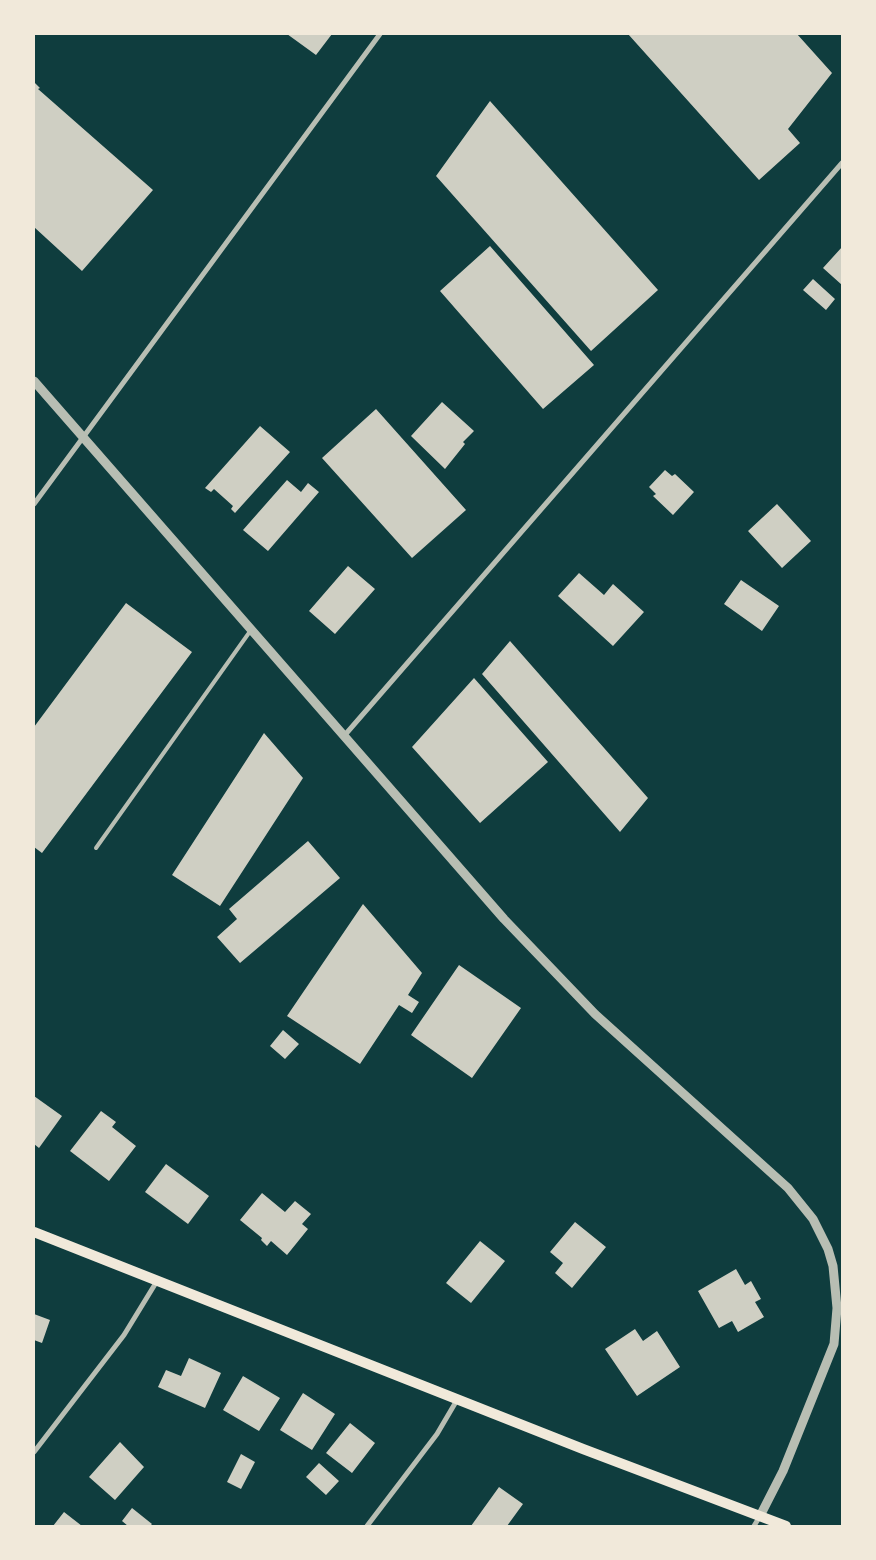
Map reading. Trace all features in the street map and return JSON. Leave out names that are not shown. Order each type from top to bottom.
[{"type":"main road","points":[[34,1232],[457,1399],[786,1526]]},
{"type":"street","points":[[34,504],[380,34]]},
{"type":"street","points":[[344,736],[842,163]]},
{"type":"street","points":[[34,381],[344,736],[550,968],[639,1056],[774,1174],[802,1203],[822,1235],[833,1266],[837,1308],[834,1344],[828,1363],[783,1471],[754,1526]]},
{"type":"street","points":[[34,1452],[124,1335],[157,1280]]},
{"type":"street","points":[[367,1526],[437,1434],[457,1399]]},
{"type":"lane","points":[[96,848],[252,629]]},
{"type":"building","points":[[287,34],[332,34],[316,55]]},
{"type":"building","points":[[628,34],[797,34],[832,73],[788,129],[800,143],[759,180]]},
{"type":"building","points":[[34,82],[40,88],[38,89],[153,190],[82,271],[34,227]]},
{"type":"building","points":[[490,101],[658,290],[591,351],[436,176]]},
{"type":"building","points":[[490,246],[594,365],[543,409],[440,291]]},
{"type":"building","points":[[842,247],[842,285],[823,268]]},
{"type":"building","points":[[813,279],[835,299],[826,310],[803,290]]},
{"type":"building","points":[[442,402],[474,431],[463,442],[465,444],[445,469],[411,436]]},
{"type":"building","points":[[376,409],[466,510],[412,558],[322,458]]},
{"type":"building","points":[[260,426],[290,452],[235,513],[231,509],[233,506],[214,489],[211,492],[205,488]]},
{"type":"building","points":[[665,470],[672,476],[675,474],[694,492],[673,515],[653,496],[656,494],[649,487]]},
{"type":"building","points":[[287,480],[301,492],[308,483],[319,492],[268,551],[243,530]]},
{"type":"building","points":[[777,504],[811,541],[782,568],[748,531]]},
{"type":"building","points":[[348,566],[375,589],[335,634],[309,611]]},
{"type":"building","points":[[579,573],[604,595],[613,584],[644,612],[613,646],[558,596]]},
{"type":"building","points":[[741,580],[779,606],[762,631],[724,604]]},
{"type":"building","points":[[126,603],[192,652],[42,853],[34,847],[34,727]]},
{"type":"building","points":[[510,641],[648,798],[620,832],[482,674]]},
{"type":"building","points":[[474,678],[548,762],[480,823],[412,747]]},
{"type":"building","points":[[264,733],[303,778],[220,906],[172,875]]},
{"type":"building","points":[[308,841],[340,878],[240,963],[217,937],[237,919],[229,909]]},
{"type":"building","points":[[363,904],[422,973],[408,995],[419,1002],[412,1013],[399,1005],[360,1064],[287,1016]]},
{"type":"building","points":[[459,965],[521,1008],[472,1078],[411,1035]]},
{"type":"building","points":[[283,1030],[299,1044],[285,1059],[270,1046]]},
{"type":"building","points":[[34,1096],[62,1116],[39,1148],[34,1144]]},
{"type":"building","points":[[101,1111],[116,1122],[112,1127],[136,1146],[109,1181],[70,1151]]},
{"type":"building","points":[[166,1164],[209,1196],[188,1224],[145,1192]]},
{"type":"building","points":[[262,1193],[285,1212],[295,1201],[311,1214],[302,1224],[308,1229],[287,1255],[271,1241],[267,1246],[261,1240],[262,1238],[240,1220]]},
{"type":"building","points":[[575,1222],[606,1247],[572,1288],[555,1273],[563,1263],[550,1252]]},
{"type":"building","points":[[480,1241],[505,1261],[471,1303],[446,1283]]},
{"type":"building","points":[[736,1269],[745,1285],[751,1281],[761,1299],[755,1302],[764,1317],[738,1332],[732,1321],[719,1328],[698,1291]]},
{"type":"building","points":[[34,1314],[50,1320],[42,1343],[34,1340]]},
{"type":"building","points":[[635,1329],[643,1341],[657,1331],[680,1367],[637,1396],[605,1349]]},
{"type":"building","points":[[189,1358],[221,1373],[205,1408],[158,1387],[166,1370],[181,1376]]},
{"type":"building","points":[[243,1376],[280,1398],[259,1431],[223,1410]]},
{"type":"building","points":[[303,1393],[335,1414],[312,1450],[280,1430]]},
{"type":"building","points":[[350,1423],[375,1443],[352,1473],[326,1453]]},
{"type":"building","points":[[120,1442],[144,1467],[115,1500],[89,1477]]},
{"type":"building","points":[[241,1454],[255,1462],[241,1489],[227,1482]]},
{"type":"building","points":[[319,1463],[339,1481],[326,1495],[306,1477]]},
{"type":"building","points":[[499,1487],[523,1504],[507,1526],[471,1526]]},
{"type":"building","points":[[132,1508],[152,1524],[150,1526],[128,1526],[122,1521]]},
{"type":"building","points":[[64,1512],[82,1526],[53,1526]]}]
